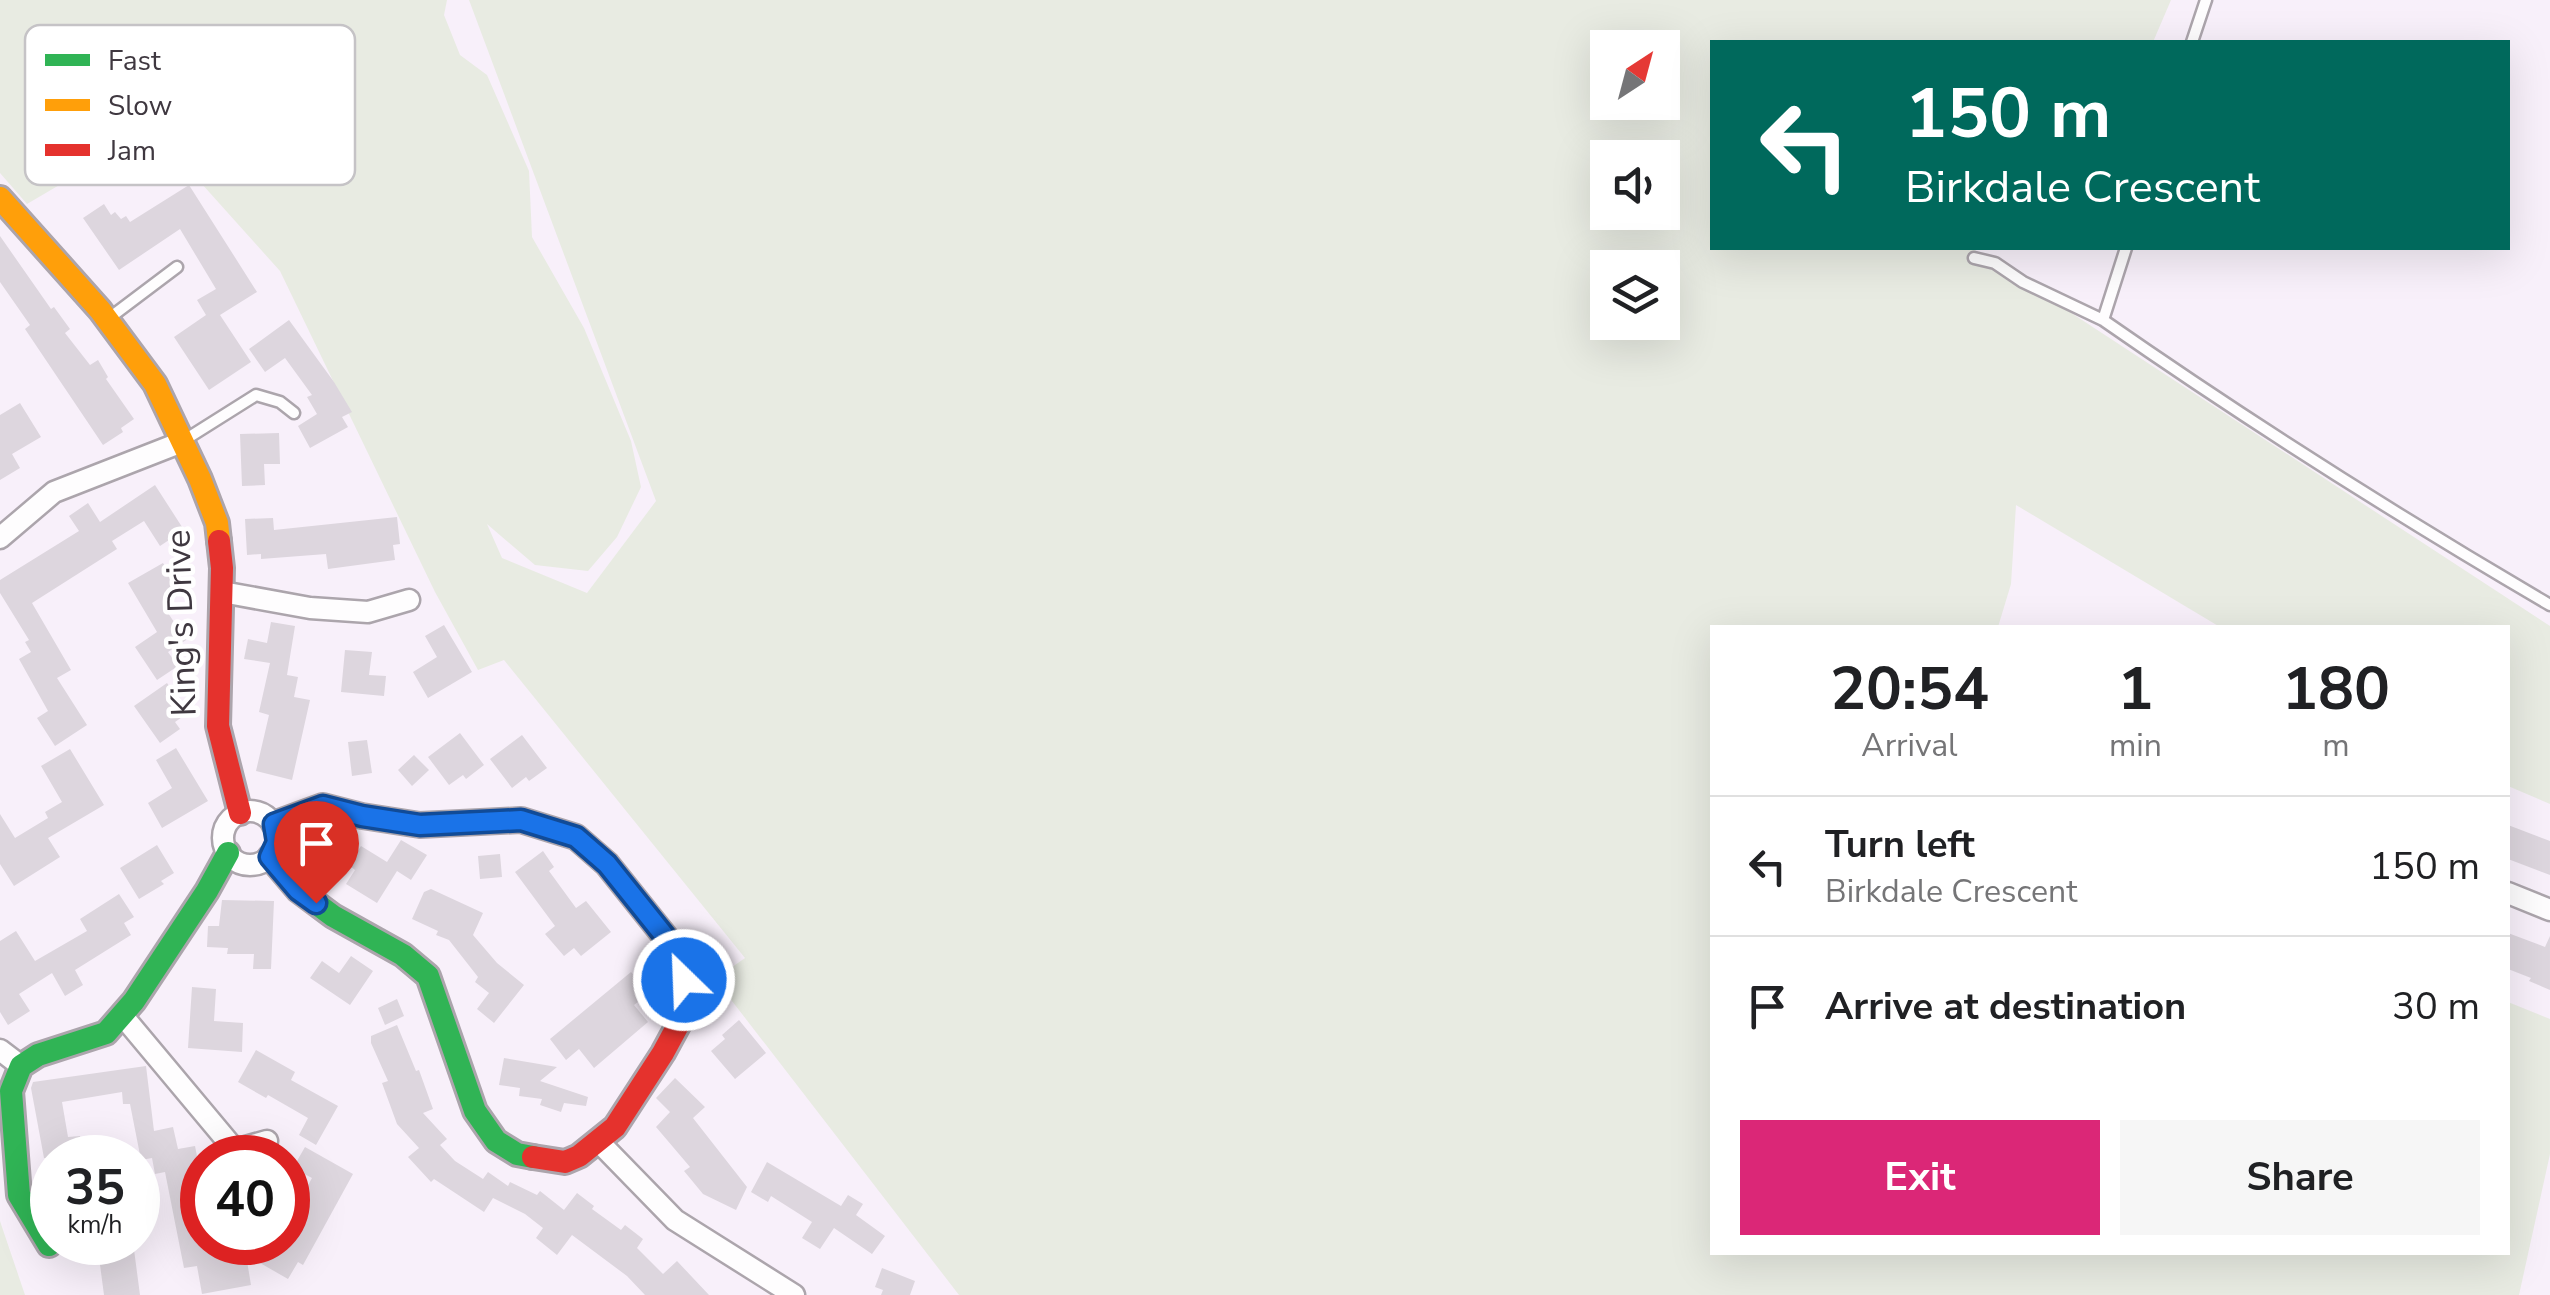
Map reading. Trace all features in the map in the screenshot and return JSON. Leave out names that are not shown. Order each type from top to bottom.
[{"type":"street","name":"King's Drive","points":[[0,198],[107,319],[156,384],[200,479],[217,523],[222,592],[218,726],[240,813]]},
{"type":"street","points":[[0,538],[54,492],[182,442]]},
{"type":"street","points":[[222,592],[310,608],[368,612],[409,600]]},
{"type":"street","points":[[270,857],[298,890],[333,916],[403,955],[428,976],[475,1111],[496,1140],[517,1154],[565,1162],[579,1156],[615,1127],[663,1054],[689,1005],[679,954],[607,864],[576,837],[521,820],[420,825],[323,806],[274,824]]},
{"type":"street","points":[[240,813],[262,814],[274,824],[277,842],[270,857],[256,864],[233,859],[223,838],[228,823],[240,813]]},
{"type":"street","points":[[30,1212],[20,1195],[11,1091],[20,1066],[38,1055],[106,1033],[134,1000],[228,853]]},
{"type":"street","points":[[2510,895],[2550,910]]},
{"type":"street","points":[[122,1015],[223,1135]]},
{"type":"street","points":[[0,1050],[20,1066]]},
{"type":"street","points":[[598,1141],[675,1220],[794,1295]]},
{"type":"lane","points":[[2193,40],[2206,0]]},
{"type":"lane","points":[[2103,320],[2125,250]]},
{"type":"lane","points":[[1974,258],[1995,263],[2022,282],[2103,320],[2216,397],[2550,606]]},
{"type":"lane","points":[[107,319],[176,267]]},
{"type":"lane","points":[[182,442],[256,395],[280,402],[294,413]]},
{"type":"shaded area","points":[[0,0],[447,0],[444,15],[460,55],[487,75],[529,171],[532,237],[584,328],[631,441],[641,487],[617,537],[588,571],[535,565],[487,524],[502,558],[587,593],[656,501],[469,0],[2171,0],[2154,40],[1710,40],[1710,250],[1975,250],[2550,626],[2550,804],[2510,787],[2510,625],[2217,625],[2016,505],[2011,584],[1999,625],[1710,625],[1710,1255],[2510,1255],[2510,1003],[2550,1019],[2550,1154],[2519,1295],[959,1295],[715,979],[745,958],[504,660],[478,670],[435,592],[280,271],[203,185],[355,185],[355,25],[25,25],[25,185],[59,185],[27,204],[0,173]]},
{"type":"shaded area","points":[[0,1221],[25,1295],[0,1295]]},
{"type":"building","points":[[189,185],[257,292],[220,315],[251,362],[209,390],[174,337],[206,315],[197,300],[216,289],[180,229],[119,270],[83,218],[104,204],[111,215],[115,212],[121,219],[126,216],[130,222]]},
{"type":"building","points":[[0,236],[51,309],[54,307],[70,329],[65,333],[90,365],[98,360],[106,379],[134,419],[103,445],[25,329],[30,325],[0,282]]},
{"type":"building","points":[[289,320],[352,412],[342,417],[348,427],[310,448],[298,426],[317,414],[307,397],[312,395],[285,358],[265,372],[249,349]]},
{"type":"building","points":[[20,403],[41,437],[12,454],[20,468],[0,480],[0,415]]},
{"type":"building","points":[[279,433],[280,464],[264,464],[265,485],[242,486],[240,434]]},
{"type":"building","points":[[155,485],[184,530],[160,546],[144,521],[112,541],[117,549],[32,603],[71,670],[57,678],[87,725],[55,746],[37,718],[48,711],[19,659],[31,652],[25,642],[29,640],[0,593],[0,580],[79,531],[69,516],[88,503],[100,522]]},
{"type":"building","points":[[397,517],[400,544],[393,545],[395,560],[328,569],[326,554],[261,559],[261,554],[247,555],[245,519],[273,518],[274,530]]},
{"type":"building","points":[[163,563],[181,594],[169,601],[174,610],[168,613],[186,640],[168,652],[178,666],[157,680],[135,647],[157,632],[128,583]]},
{"type":"building","points":[[271,622],[295,626],[287,675],[298,677],[294,697],[310,700],[292,780],[256,771],[269,715],[259,712],[270,663],[244,659],[248,639],[267,643]]},
{"type":"building","points":[[444,625],[472,672],[428,698],[413,672],[437,657],[425,636]]},
{"type":"building","points":[[345,650],[372,652],[369,675],[386,676],[384,696],[341,692]]},
{"type":"building","points":[[167,683],[188,713],[175,722],[180,729],[160,743],[134,706]]},
{"type":"building","points":[[460,733],[484,765],[466,779],[463,775],[449,785],[428,757]]},
{"type":"building","points":[[522,735],[547,768],[512,788],[490,759]]},
{"type":"building","points":[[367,740],[372,773],[352,776],[348,742]]},
{"type":"building","points":[[176,748],[208,801],[162,828],[148,803],[172,788],[156,760]]},
{"type":"building","points":[[70,749],[104,805],[48,838],[60,857],[14,886],[0,864],[0,814],[15,838],[48,818],[45,812],[62,802],[41,766]]},
{"type":"building","points":[[414,755],[429,770],[412,786],[398,770]]},
{"type":"building","points":[[2510,826],[2550,841],[2550,875],[2510,860]]},
{"type":"building","points":[[401,840],[427,855],[411,880],[397,871],[377,903],[346,884],[355,870],[349,865],[361,846],[387,862]]},
{"type":"building","points":[[157,845],[174,873],[139,899],[120,868]]},
{"type":"building","points":[[543,851],[554,867],[549,871],[576,908],[586,901],[611,932],[581,956],[574,948],[564,956],[545,934],[555,926],[515,872]]},
{"type":"building","points":[[500,854],[502,877],[480,879],[478,856]]},
{"type":"building","points":[[431,889],[483,913],[473,935],[497,963],[524,985],[494,1023],[477,1009],[489,993],[475,982],[478,977],[449,940],[412,919],[424,892]]},
{"type":"building","points":[[119,894],[134,917],[124,923],[131,935],[75,970],[83,985],[65,996],[52,973],[19,994],[30,1011],[8,1025],[0,1012],[0,941],[16,931],[35,961],[87,931],[80,919]]},
{"type":"building","points":[[222,900],[274,901],[271,969],[253,969],[254,954],[227,954],[228,948],[207,947],[208,926],[219,926]]},
{"type":"building","points":[[2510,934],[2545,947],[2550,936],[2550,990],[2529,981],[2531,978],[2510,970]]},
{"type":"building","points":[[351,956],[373,971],[350,1005],[310,978],[322,961],[339,973]]},
{"type":"building","points":[[631,972],[649,993],[634,1005],[648,1022],[594,1068],[579,1049],[566,1060],[550,1039]]},
{"type":"building","points":[[192,987],[216,989],[214,1021],[243,1023],[242,1052],[188,1048]]},
{"type":"building","points":[[397,999],[404,1016],[385,1025],[378,1008]]},
{"type":"building","points":[[739,1020],[766,1053],[735,1079],[711,1051]]},
{"type":"building","points":[[397,1025],[433,1109],[423,1113],[447,1139],[440,1145],[455,1161],[483,1179],[488,1172],[508,1186],[510,1182],[537,1195],[540,1191],[564,1210],[577,1193],[621,1230],[625,1225],[643,1239],[637,1248],[663,1274],[677,1261],[709,1295],[645,1295],[627,1276],[572,1235],[557,1255],[536,1238],[543,1228],[525,1214],[493,1198],[484,1212],[434,1179],[431,1182],[408,1157],[419,1148],[397,1124],[382,1083],[388,1081],[371,1043],[371,1036]]},
{"type":"building","points":[[256,1050],[295,1072],[291,1080],[338,1106],[316,1145],[310,1141],[310,1135],[299,1135],[308,1118],[238,1082]]},
{"type":"building","points":[[504,1058],[557,1067],[540,1081],[588,1097],[586,1106],[564,1103],[561,1112],[540,1105],[542,1099],[519,1096],[520,1088],[499,1085]]},
{"type":"building","points":[[146,1066],[154,1131],[173,1127],[180,1149],[180,1248],[165,1172],[160,1173],[160,1135],[136,1135],[130,1104],[123,1104],[122,1092],[62,1102],[68,1135],[40,1135],[33,1082]]},
{"type":"building","points":[[675,1078],[705,1107],[693,1118],[747,1187],[736,1210],[703,1194],[684,1171],[690,1167],[656,1127],[670,1112],[656,1098]]},
{"type":"building","points":[[310,1150],[353,1174],[310,1252]]},
{"type":"building","points":[[767,1162],[841,1206],[848,1195],[863,1204],[856,1215],[885,1236],[872,1254],[834,1228],[820,1249],[802,1238],[812,1222],[771,1196],[768,1202],[751,1192]]},
{"type":"building","points":[[100,1265],[136,1265],[140,1295],[104,1295]]},
{"type":"building","points":[[183,1265],[248,1265],[251,1285],[202,1294],[197,1266]]},
{"type":"building","points":[[264,1265],[296,1265],[288,1279]]},
{"type":"building","points":[[882,1268],[915,1281],[910,1295],[881,1295],[883,1290],[875,1287]]},
{"type":"traffic: fast","points":[[30,1213],[19,1195],[11,1091],[21,1066],[38,1055],[106,1033],[134,1001],[228,853]]},
{"type":"traffic: fast","points":[[270,857],[298,890],[333,916],[403,955],[428,976],[475,1111],[496,1141],[517,1154],[533,1157]]},
{"type":"traffic: slow","points":[[0,198],[100,310],[155,384],[200,479],[217,523],[219,541]]},
{"type":"traffic: jam","points":[[219,541],[222,568],[218,726],[240,813]]},
{"type":"traffic: jam","points":[[274,824],[323,806],[420,825],[521,820],[576,837],[607,864],[679,954],[689,1005],[615,1127],[579,1156],[565,1162],[533,1157]]},
{"type":"route","points":[[316,903],[298,890],[270,857],[277,842],[274,824],[323,806],[420,825],[521,820],[576,837],[607,864],[679,954],[684,980]]}]
